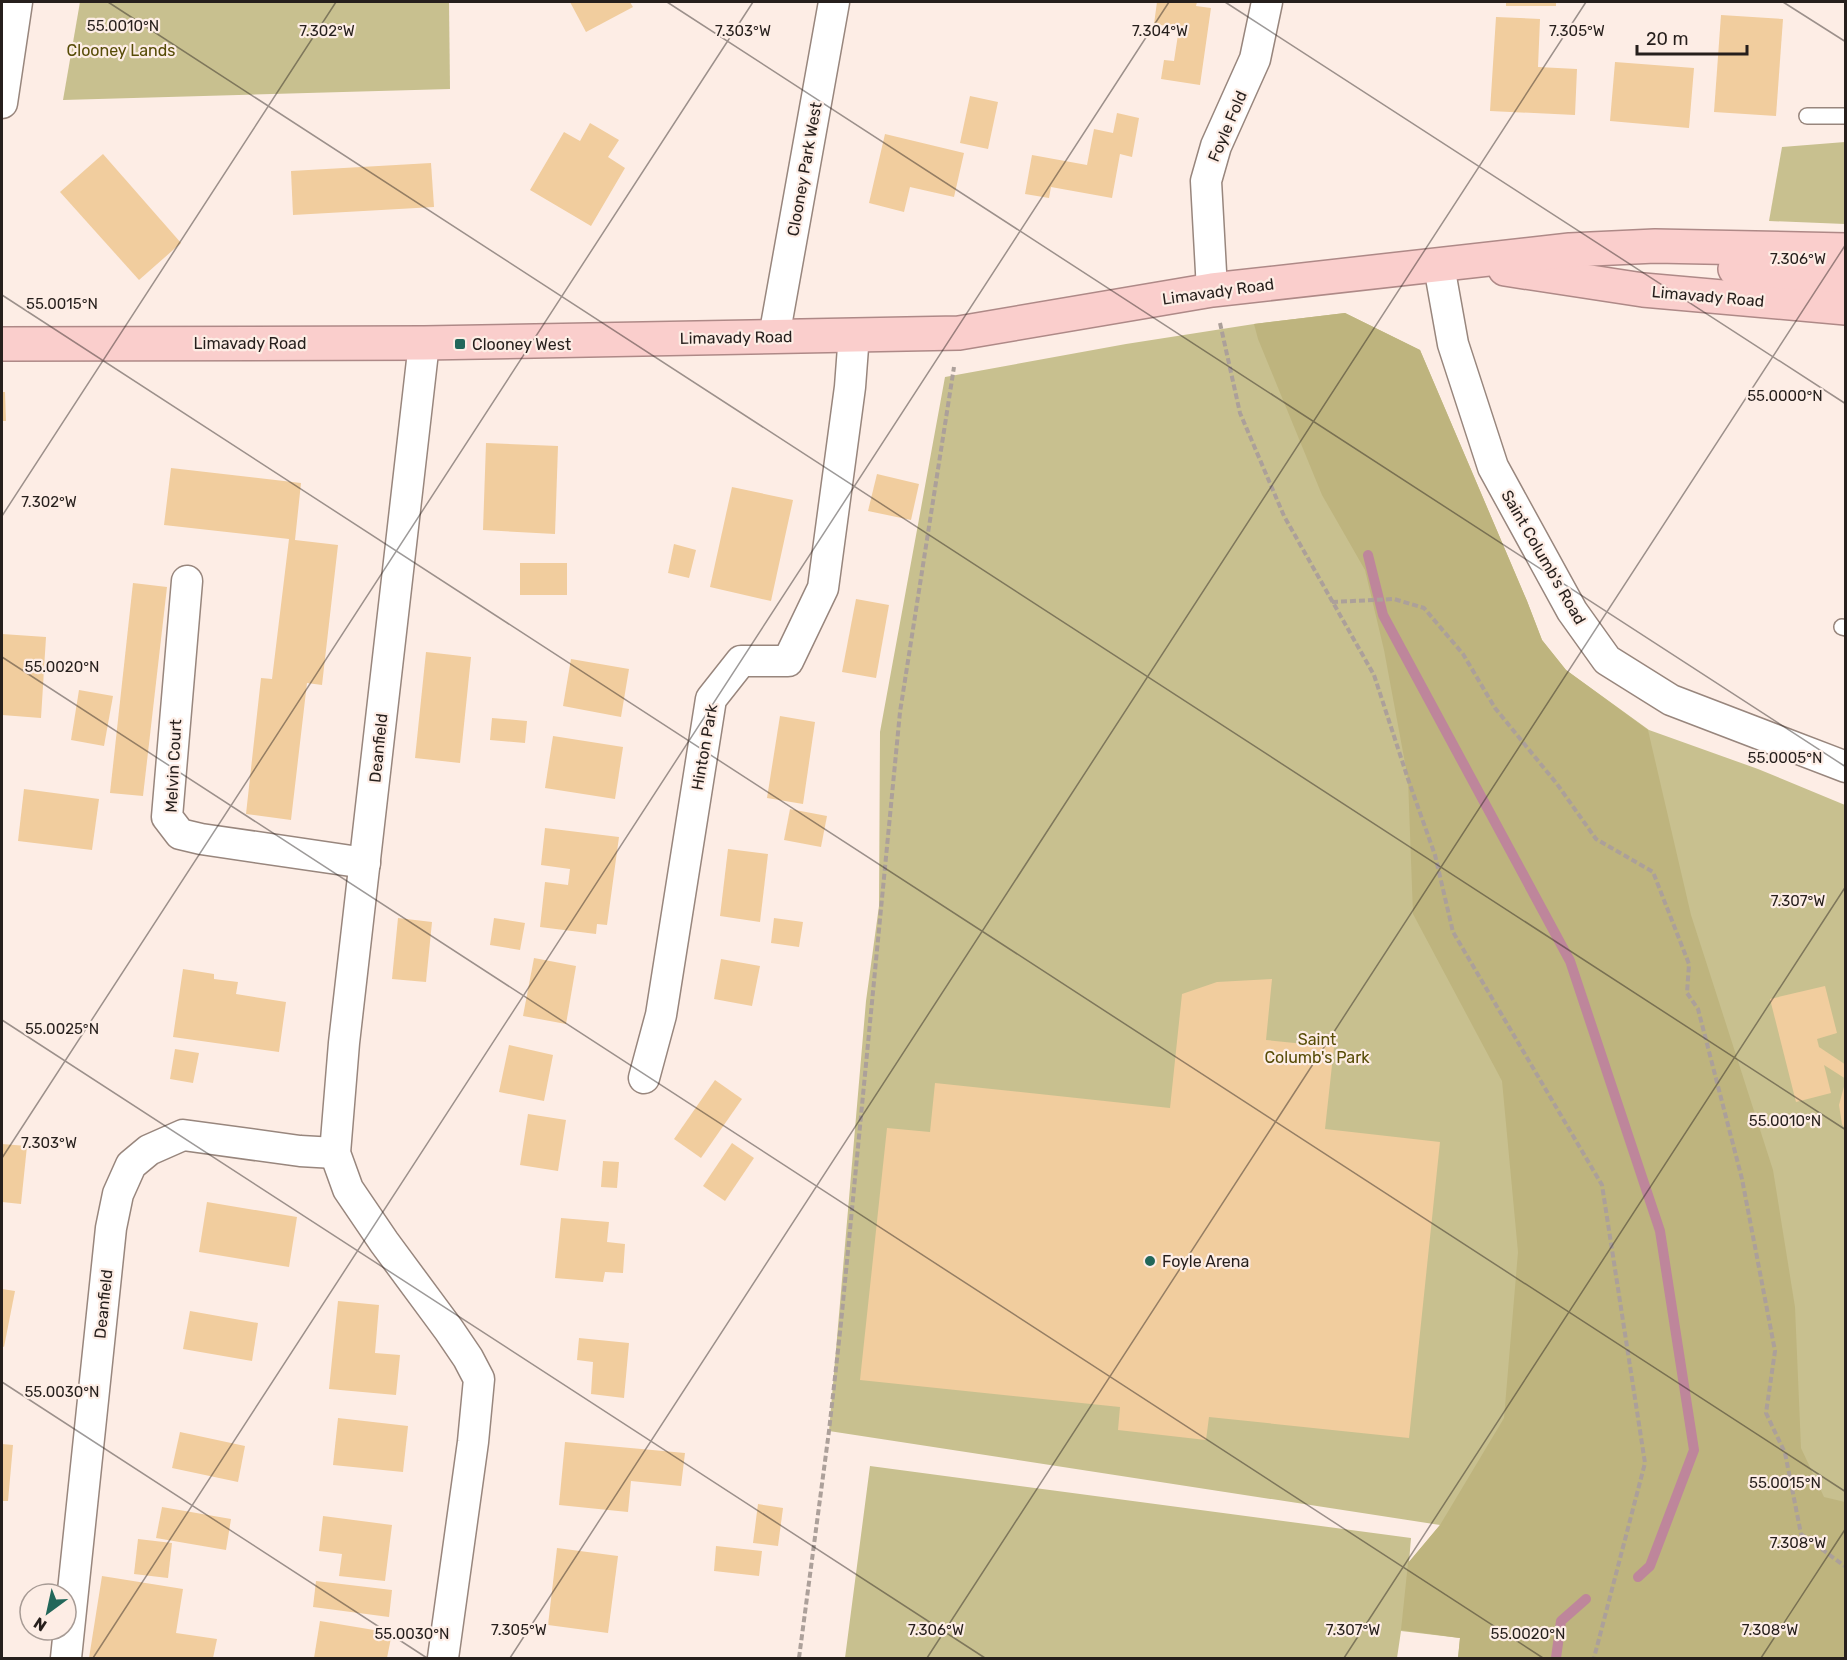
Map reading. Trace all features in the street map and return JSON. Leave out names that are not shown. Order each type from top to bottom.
[{"type":"highway","name":"Limavady Road","points":[[2,344],[424,343],[959,333],[1212,290],[1570,250],[1655,246],[1845,250]]},
{"type":"highway","points":[[1655,246],[1734,269],[1845,276]]},
{"type":"highway","name":"Limavady Road","points":[[1452,264],[1643,290],[1845,308]]},
{"type":"street","points":[[2,103],[17,2]]},
{"type":"street","name":"Clooney Park West","points":[[774,337],[834,2]]},
{"type":"street","name":"Foyle Fold","points":[[1212,290],[1206,181],[1216,146],[1256,59],[1267,2]]},
{"type":"street","name":"Saint Columb's Road","points":[[1452,264],[1453,344],[1493,467],[1572,611],[1607,660],[1671,700],[1845,767]]},
{"type":"street","name":"Hinton Park","points":[[644,1078],[661,1015],[711,699],[741,661],[788,661],[823,588],[850,387],[854,334]]},
{"type":"street","name":"Deanfield","points":[[424,343],[344,1044],[335,1153],[348,1189],[462,1349],[479,1379],[473,1442],[442,1659]]},
{"type":"street","name":"Melvin Court","points":[[187,581],[167,817],[180,834],[201,839],[365,863]]},
{"type":"street","name":"Deanfield","points":[[66,1659],[111,1228],[118,1194],[131,1166],[149,1150],[183,1135],[300,1151],[335,1153]]},
{"type":"lane","points":[[1808,116],[1845,116]]},
{"type":"path","points":[[1212,290],[1240,413],[1284,516],[1374,675],[1435,855],[1453,932],[1602,1185],[1645,1463],[1594,1659]]},
{"type":"path","points":[[799,1659],[841,1323],[900,712],[959,333]]},
{"type":"path","points":[[1332,602],[1394,599],[1424,608],[1463,654],[1495,708],[1557,784],[1596,839],[1653,872],[1689,964],[1687,993],[1698,1009],[1742,1179],[1775,1351],[1766,1413],[1785,1453],[1801,1534],[1845,1567]]},
{"type":"green space","name":"Clooney Lands","points":[[80,2],[449,2],[450,89],[63,100]]},
{"type":"green space","points":[[1845,142],[1845,224],[1769,221],[1782,147]]},
{"type":"green space","name":"Saint Columb's Park","points":[[1345,313],[1420,350],[1542,640],[1566,670],[1649,730],[1758,769],[1845,805],[1845,1658],[1458,1658],[1460,1638],[1401,1631],[1397,1658],[845,1658],[870,1466],[1411,1538],[1409,1562],[1440,1525],[829,1431],[866,1001],[879,906],[880,732],[945,377],[1126,344],[1254,324]]},
{"type":"shaded area","points":[[1345,313],[1420,350],[1542,640],[1566,670],[1648,730],[1691,915],[1773,1170],[1795,1307],[1801,1448],[1824,1497],[1845,1502],[1845,1658],[1458,1658],[1460,1638],[1401,1630],[1408,1563],[1440,1525],[1504,1418],[1518,1252],[1502,1081],[1413,914],[1408,779],[1384,650],[1365,570],[1322,495],[1258,339],[1254,324]]},
{"type":"building","points":[[570,2],[630,2],[633,7],[586,32]]},
{"type":"building","points":[[1157,2],[1197,2],[1196,6],[1211,8],[1200,85],[1161,79],[1164,60],[1174,61],[1179,28],[1154,24]]},
{"type":"building","points":[[1506,2],[1556,2],[1556,6],[1506,6]]},
{"type":"building","points":[[1721,15],[1783,19],[1776,116],[1714,112]]},
{"type":"building","points":[[1496,17],[1540,19],[1538,67],[1577,69],[1575,115],[1490,111]]},
{"type":"building","points":[[1615,62],[1694,68],[1689,128],[1610,121]]},
{"type":"building","points":[[970,96],[998,102],[988,149],[960,143]]},
{"type":"building","points":[[1117,113],[1139,118],[1132,157],[1120,154],[1112,198],[1051,187],[1049,198],[1025,194],[1032,155],[1087,165],[1094,129],[1113,133]]},
{"type":"building","points":[[590,123],[619,140],[608,157],[625,168],[591,226],[530,190],[564,132],[580,141]]},
{"type":"building","points":[[885,134],[964,153],[954,197],[910,187],[904,212],[869,203]]},
{"type":"building","points":[[103,154],[181,243],[139,280],[60,192]]},
{"type":"building","points":[[431,163],[434,207],[293,215],[291,171]]},
{"type":"building","points":[[2,392],[5,392],[6,421],[2,421]]},
{"type":"building","points":[[486,443],[558,446],[555,534],[483,530]]},
{"type":"building","points":[[171,468],[301,483],[295,540],[338,545],[322,685],[307,683],[291,820],[246,814],[261,678],[272,679],[289,539],[164,525]]},
{"type":"building","points":[[877,474],[919,484],[911,520],[868,511]]},
{"type":"building","points":[[732,487],[793,500],[771,601],[710,587]]},
{"type":"building","points":[[674,544],[696,550],[689,578],[668,573]]},
{"type":"building","points":[[520,563],[567,563],[567,595],[520,595]]},
{"type":"building","points":[[133,583],[167,587],[143,796],[110,793]]},
{"type":"building","points":[[856,599],[889,605],[876,678],[842,672]]},
{"type":"building","points":[[2,634],[46,637],[41,718],[2,715]]},
{"type":"building","points":[[426,652],[471,657],[460,763],[415,758]]},
{"type":"building","points":[[571,659],[629,669],[621,717],[563,706]]},
{"type":"building","points":[[79,690],[113,696],[104,746],[71,740]]},
{"type":"building","points":[[780,716],[815,722],[803,804],[767,798]]},
{"type":"building","points":[[492,718],[527,721],[525,743],[490,740]]},
{"type":"building","points":[[553,736],[623,747],[615,799],[545,788]]},
{"type":"building","points":[[24,789],[99,799],[92,850],[18,841]]},
{"type":"building","points":[[790,809],[827,816],[821,847],[784,840]]},
{"type":"building","points":[[545,828],[619,837],[607,925],[597,924],[596,934],[540,927],[545,882],[568,885],[570,869],[541,865]]},
{"type":"building","points":[[728,849],[768,854],[760,922],[720,916]]},
{"type":"building","points":[[398,918],[432,922],[426,982],[392,979]]},
{"type":"building","points":[[494,918],[525,923],[520,950],[490,945]]},
{"type":"building","points":[[774,918],[803,922],[799,947],[771,943]]},
{"type":"building","points":[[534,958],[576,966],[566,1024],[523,1016]]},
{"type":"building","points":[[721,959],[760,966],[752,1006],[714,999]]},
{"type":"building","points":[[183,969],[214,974],[214,979],[238,982],[236,994],[286,1002],[279,1052],[173,1037]]},
{"type":"building","name":"Foyle Arena","points":[[1272,979],[1266,1040],[1334,1047],[1325,1129],[1440,1142],[1409,1438],[1209,1417],[1206,1440],[1118,1430],[1120,1407],[860,1380],[887,1128],[930,1132],[935,1083],[1170,1108],[1182,994],[1217,982]]},
{"type":"building","points":[[1825,986],[1837,1033],[1817,1039],[1819,1047],[1846,1065],[1846,1079],[1824,1065],[1831,1093],[1796,1102],[1770,999]]},
{"type":"building","points":[[509,1045],[553,1055],[544,1101],[499,1092]]},
{"type":"building","points":[[175,1049],[199,1053],[193,1083],[170,1079]]},
{"type":"building","points":[[715,1080],[742,1099],[701,1158],[674,1139]]},
{"type":"building","points":[[1845,1083],[1846,1131],[1842,1124],[1839,1105]]},
{"type":"building","points":[[528,1114],[566,1120],[558,1171],[520,1165]]},
{"type":"building","points":[[732,1143],[754,1158],[725,1201],[703,1186]]},
{"type":"building","points":[[2,1144],[27,1146],[21,1204],[2,1202]]},
{"type":"building","points":[[603,1161],[619,1162],[617,1188],[601,1187]]},
{"type":"building","points":[[207,1202],[297,1217],[289,1267],[199,1252]]},
{"type":"building","points":[[561,1218],[609,1222],[607,1242],[625,1244],[623,1273],[605,1272],[603,1282],[555,1278]]},
{"type":"building","points":[[2,1289],[15,1291],[4,1347],[2,1346]]},
{"type":"building","points":[[338,1301],[379,1305],[375,1353],[400,1355],[396,1395],[329,1389]]},
{"type":"building","points":[[190,1311],[258,1323],[252,1361],[183,1349]]},
{"type":"building","points":[[579,1338],[629,1343],[624,1398],[591,1394],[593,1362],[577,1360]]},
{"type":"building","points":[[338,1418],[408,1426],[403,1472],[333,1465]]},
{"type":"building","points":[[180,1432],[245,1446],[238,1482],[172,1468]]},
{"type":"building","points":[[565,1442],[685,1453],[681,1486],[631,1481],[628,1512],[559,1505]]},
{"type":"building","points":[[2,1444],[13,1445],[8,1501],[2,1501]]},
{"type":"building","points":[[758,1504],[783,1508],[778,1546],[753,1543]]},
{"type":"building","points":[[162,1507],[231,1519],[226,1550],[156,1538]]},
{"type":"building","points":[[323,1516],[392,1525],[385,1581],[339,1576],[342,1554],[319,1551]]},
{"type":"building","points":[[138,1539],[172,1543],[168,1578],[134,1574]]},
{"type":"building","points":[[716,1546],[762,1551],[759,1576],[714,1571]]},
{"type":"building","points":[[557,1548],[618,1556],[608,1633],[548,1625]]},
{"type":"building","points":[[102,1576],[183,1589],[176,1633],[217,1639],[213,1658],[89,1658]]},
{"type":"building","points":[[316,1581],[392,1590],[389,1617],[313,1607]]},
{"type":"building","points":[[320,1621],[392,1633],[387,1658],[314,1658]]},
{"type":"waterway","points":[[1368,555],[1383,615],[1570,961],[1660,1231],[1694,1450],[1650,1566],[1638,1577]]},
{"type":"waterway","points":[[1556,1658],[1561,1621],[1586,1599]]},
{"type":"place","name":"Clooney West","points":[[460,344]]},
{"type":"place","name":"Foyle Arena","points":[[1150,1261]]}]
